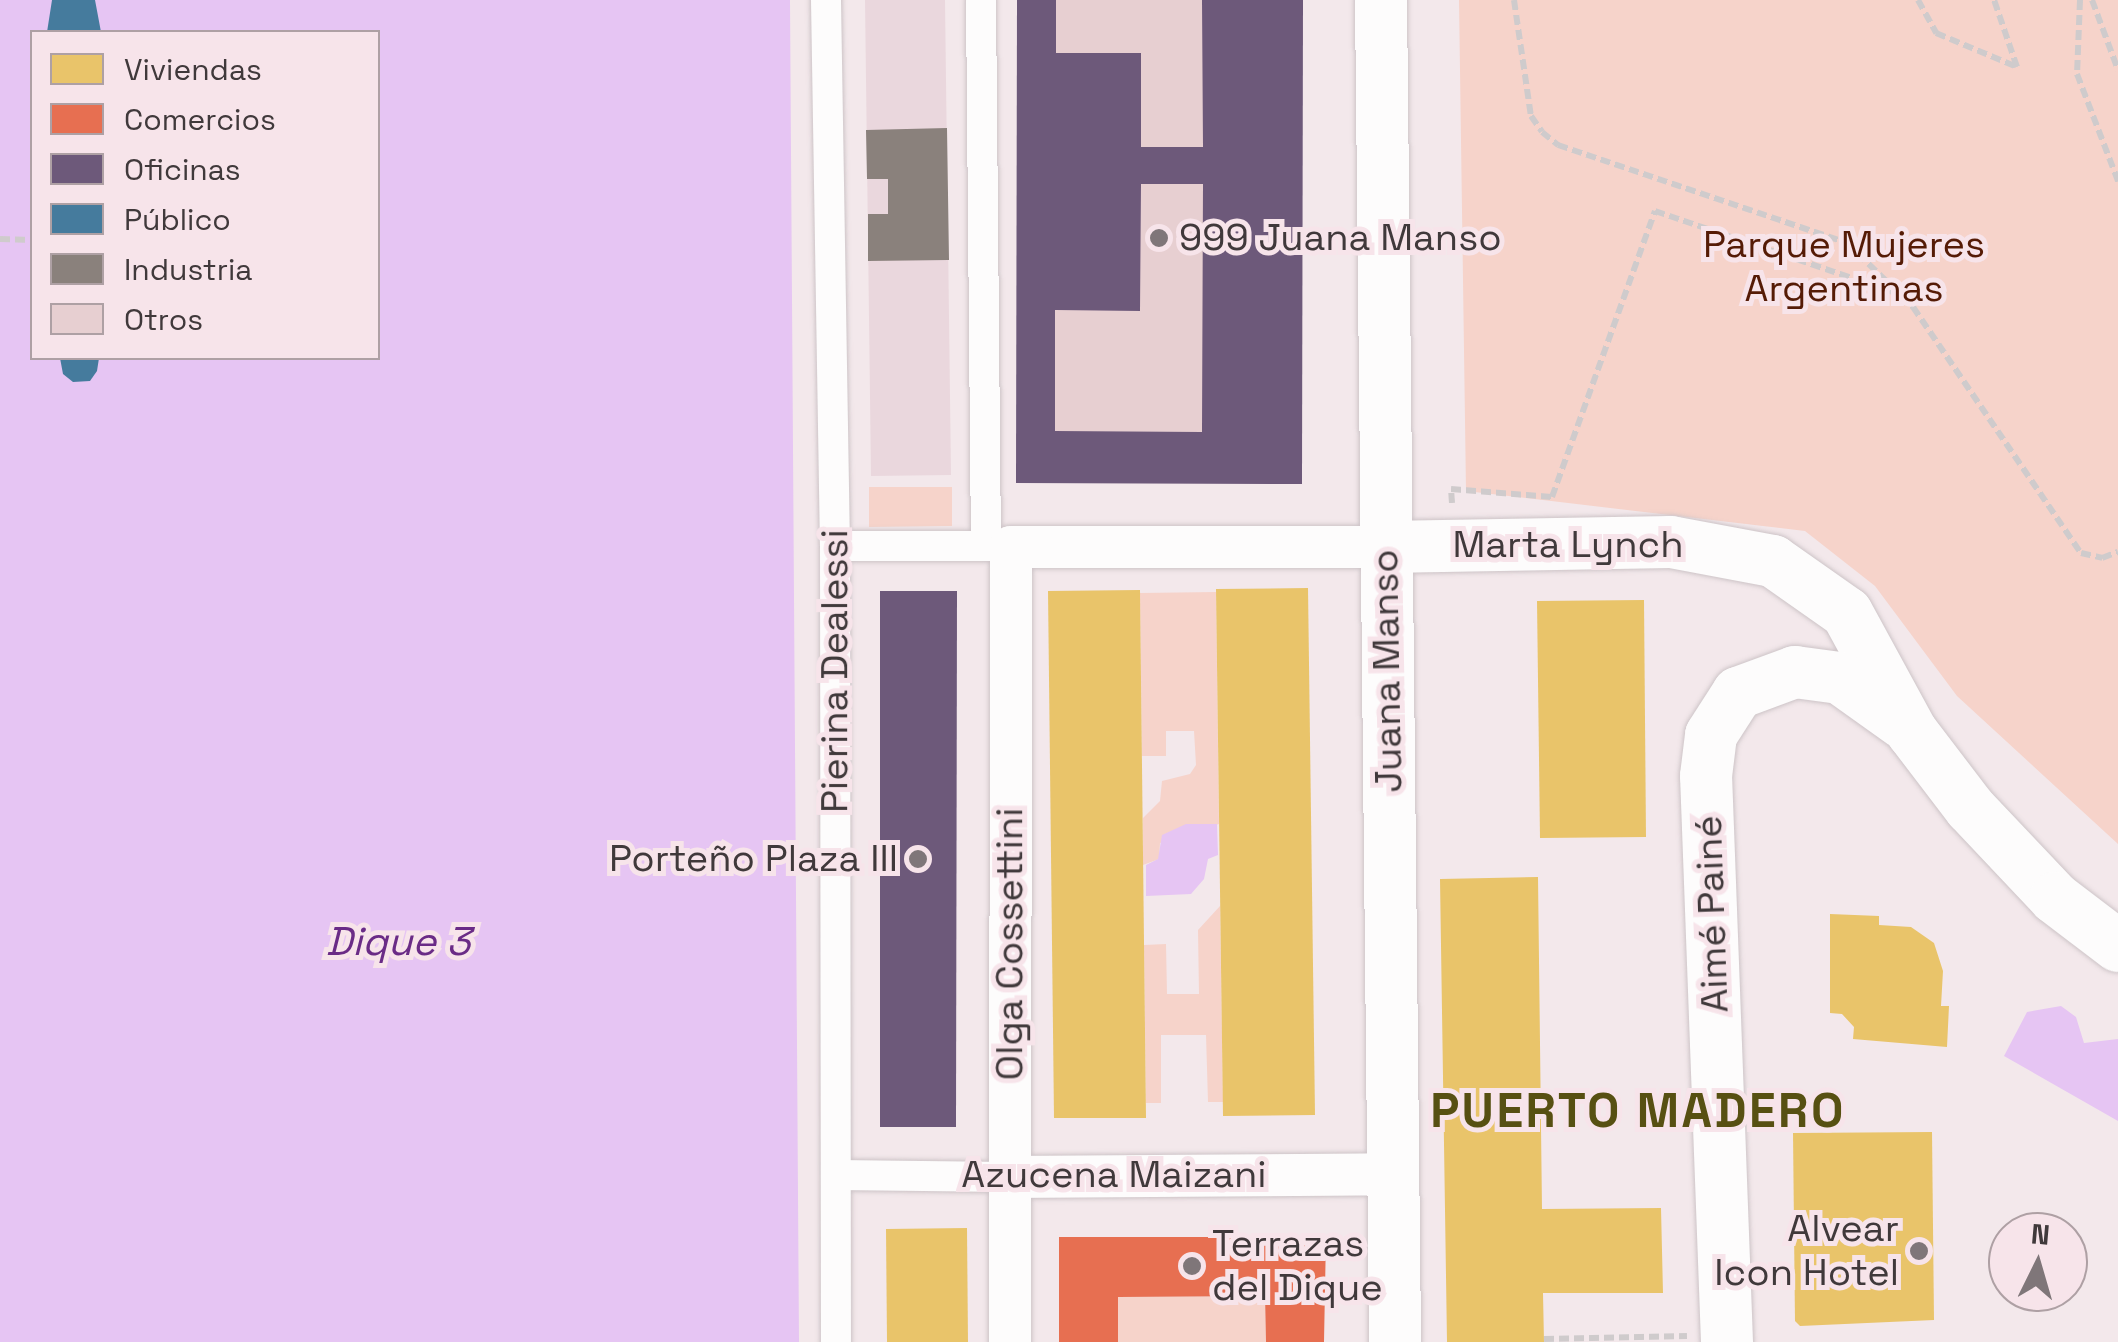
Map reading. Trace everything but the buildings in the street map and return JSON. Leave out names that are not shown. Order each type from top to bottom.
[{"type":"street","name":"Pierina Dealessi","points":[[826,0],[835,546],[836,1342]]},
{"type":"street","name":"Olga Cossettini","points":[[981,0],[998,546],[1010,1342]]},
{"type":"street","name":"Juana Manso","points":[[1381,0],[1395,1342]]},
{"type":"street","name":"Marta Lynch","points":[[835,546],[1385,547],[1671,542],[1773,562],[1826,595],[1860,628],[1912,732],[2017,861],[2118,946]]},
{"type":"street","name":"Aimé Painé","points":[[1727,1339],[1706,776],[1711,735],[1738,693],[1795,672],[1840,678],[1912,732]]},
{"type":"street","name":"Azucena Maizani","points":[[836,1175],[1393,1174]]},
{"type":"path","points":[[1514,0],[1530,116],[1542,132],[1558,145],[1847,243],[1900,294],[2081,553],[2102,558],[2118,552]]},
{"type":"path","points":[[1918,0],[1936,33],[2017,67],[1994,0]]},
{"type":"path","points":[[2080,0],[2077,74],[2118,181]]},
{"type":"path","points":[[2092,0],[2118,70]]},
{"type":"path","points":[[1455,544],[1451,489],[1552,497],[1655,211],[1900,294]]},
{"type":"path","points":[[0,239],[30,240]]},
{"type":"path","points":[[1544,1339],[1727,1339]]},
{"type":"shaded area","points":[[865,0],[945,0],[951,475],[871,476]]},
{"type":"green space","name":"Parque Mujeres Argentinas","points":[[1459,0],[2118,0],[2118,844],[1957,696],[1875,586],[1805,531],[1466,491]]},
{"type":"green space","points":[[869,487],[952,487],[952,526],[869,527]]},
{"type":"green space","points":[[1216,592],[1219,824],[1160,843],[1159,859],[1143,865],[1143,818],[1160,801],[1162,781],[1190,774],[1196,765],[1194,731],[1166,731],[1166,756],[1142,756],[1140,593]]},
{"type":"green space","points":[[1220,906],[1223,1102],[1208,1102],[1206,1035],[1161,1035],[1161,1103],[1146,1103],[1144,945],[1166,944],[1167,994],[1199,994],[1198,930]]},
{"type":"green space","points":[[1265,1296],[1266,1342],[1118,1342],[1118,1297]]},
{"type":"water","name":"Dique 3","points":[[0,0],[790,0],[799,1342],[0,1342]]},
{"type":"water","points":[[1186,824],[1217,824],[1218,855],[1208,859],[1204,879],[1191,894],[1146,896],[1146,865],[1158,859],[1162,835]]},
{"type":"water","points":[[2061,1006],[2076,1017],[2084,1043],[2118,1039],[2118,1121],[2004,1056],[2027,1012]]},
{"type":"place","name":"999 Juana Manso","points":[[1159,238]]},
{"type":"place","name":"Porteño Plaza III","points":[[918,859]]},
{"type":"place","name":"Alvear Icon Hotel","points":[[1919,1251]]},
{"type":"place","name":"Terrazas del Dique","points":[[1192,1266]]},
{"type":"district","name":"PUERTO MADERO","points":[[1638,1111]]}]
